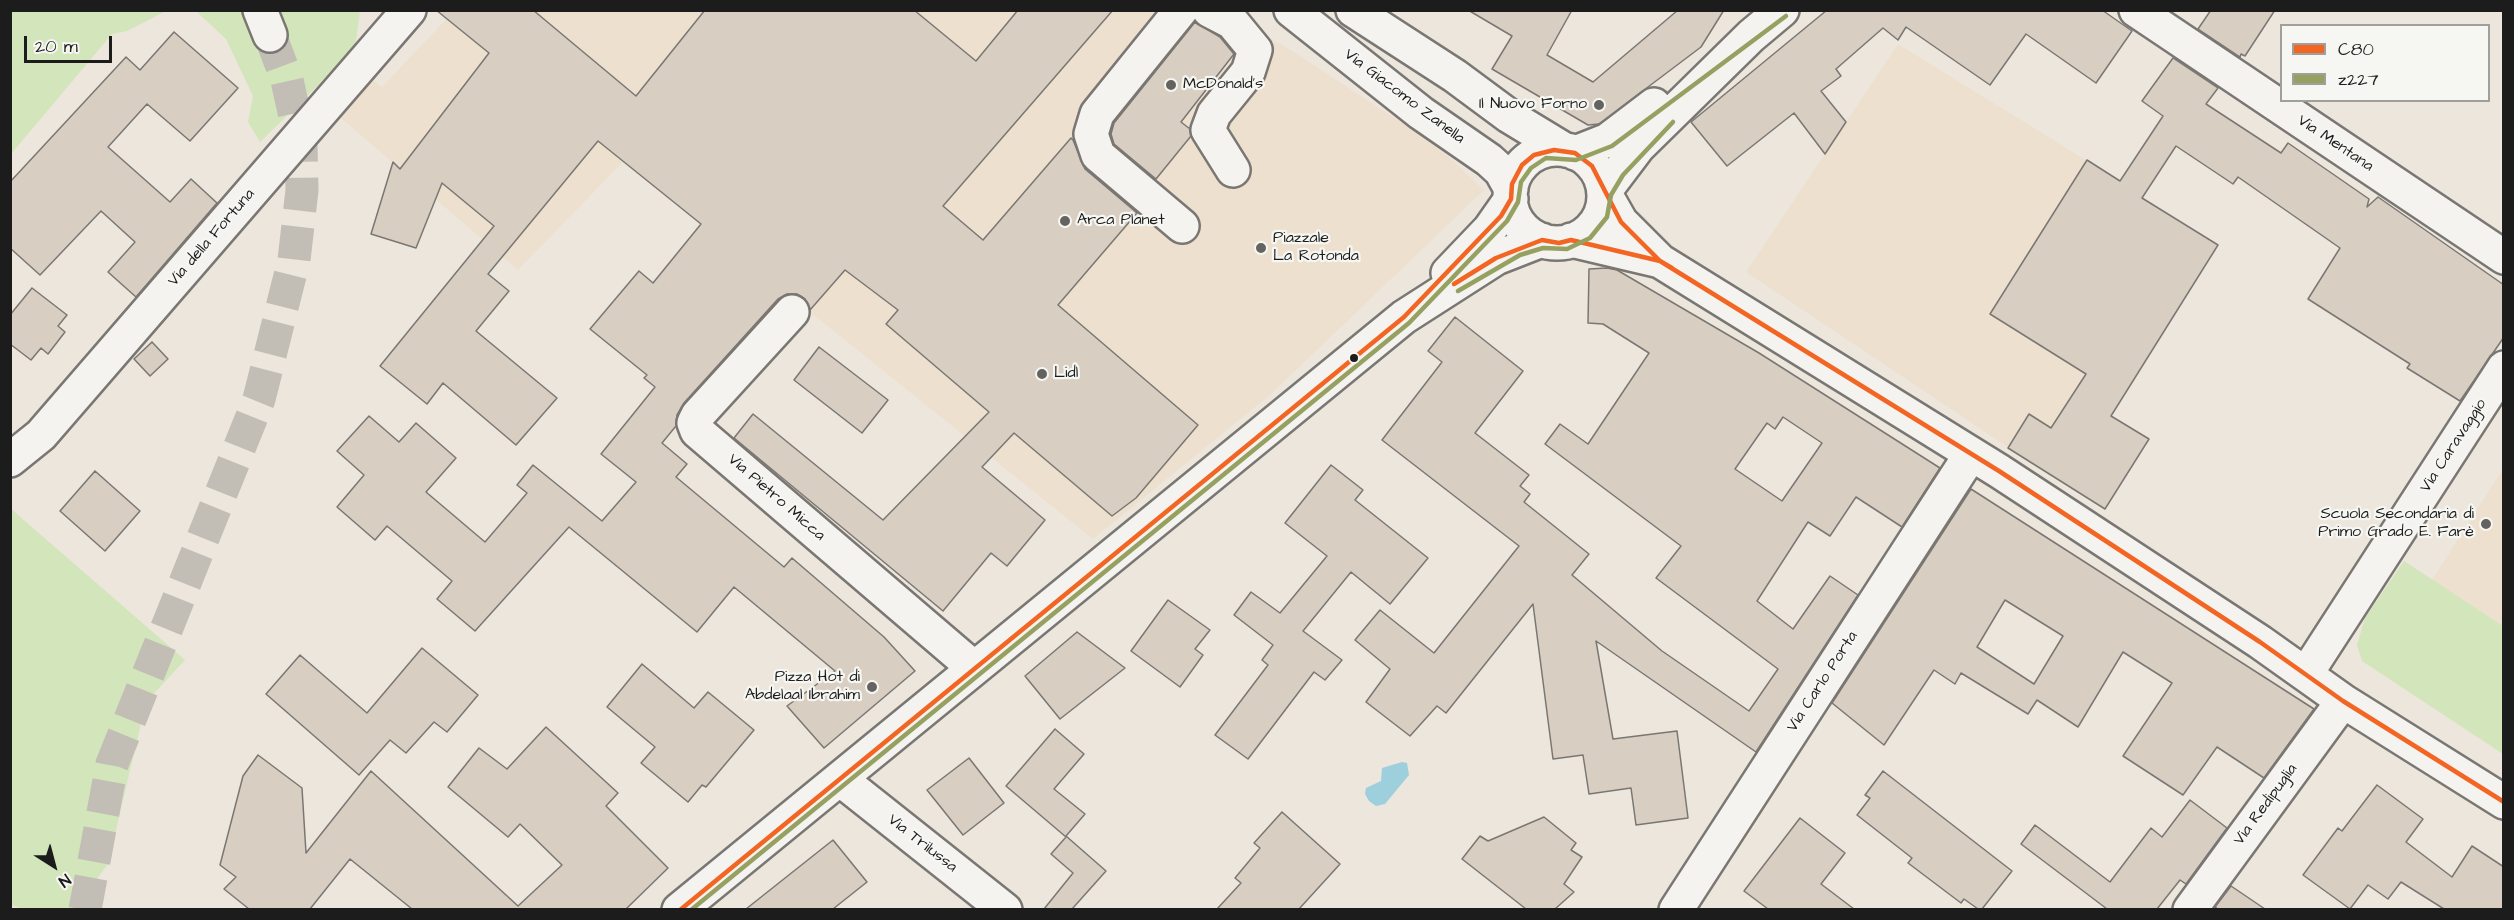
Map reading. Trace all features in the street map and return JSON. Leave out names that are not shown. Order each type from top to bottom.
[{"type":"street","name":"Via della Fortuna","points":[[10,460],[41,435],[409,10]]},
{"type":"street","points":[[1181,10],[1097,114],[1091,134],[1098,155],[1182,226]]},
{"type":"street","points":[[1209,10],[1232,22],[1255,50],[1248,72],[1214,114],[1208,130],[1216,147],[1233,170]]},
{"type":"street","name":"Via Giacomo Zanella","points":[[1291,10],[1421,113],[1490,160],[1501,171],[1511,194]]},
{"type":"street","points":[[1353,10],[1455,76],[1509,116],[1596,170],[1604,192],[1621,222],[1660,261],[1971,454],[2251,635],[2343,701],[2504,802]]},
{"type":"street","points":[[1404,317],[1496,258],[1586,232],[1602,209],[1604,192],[1638,147],[1751,36],[1782,10]]},
{"type":"street","name":"Via Mentana","points":[[2136,10],[2504,257]]},
{"type":"street","points":[[679,909],[1404,317],[1485,234],[1511,194],[1516,174],[1530,158],[1544,151],[1570,152],[1608,140],[1700,69],[1751,36]]},
{"type":"street","points":[[1511,194],[1520,224],[1527,232],[1660,261]]},
{"type":"street","name":"Via Pietro Micca","points":[[792,312],[698,415],[694,423],[697,431],[974,668]]},
{"type":"street","name":"Via Caravaggio","points":[[2306,674],[2504,368]]},
{"type":"street","name":"Via Carlo Porta","points":[[1676,909],[1971,454]]},
{"type":"street","name":"Via Redipuglia","points":[[2190,909],[2343,701]]},
{"type":"street","name":"Via Trilussa","points":[[840,779],[1005,909]]},
{"type":"shaded area","points":[[454,11],[1225,11],[1297,54],[1419,134],[1449,157],[1484,190],[1271,394],[1093,539],[623,162],[518,270],[335,113],[367,75],[382,87]]},
{"type":"shaded area","points":[[1898,44],[2110,175],[2181,223],[2030,462],[1746,272]]},
{"type":"shaded area","name":"Scuola Secondaria di Primo Grado E. Farè","points":[[2503,469],[2503,626],[2432,580]]},
{"type":"green space","points":[[11,10],[166,11],[127,31],[112,34],[11,154]]},
{"type":"green space","points":[[196,11],[360,11],[355,49],[260,142],[248,122],[253,96],[226,39]]},
{"type":"green space","points":[[10,508],[185,660],[146,702],[108,864],[74,909],[22,909],[11,904]]},
{"type":"green space","points":[[2404,561],[2503,626],[2503,754],[2362,661],[2357,645],[2365,618]]},
{"type":"water","points":[[1402,762],[1407,763],[1409,775],[1385,804],[1376,806],[1365,794],[1366,788],[1381,781],[1382,768]]},
{"type":"building","points":[[436,10],[533,10],[636,96],[705,10],[914,10],[976,61],[1018,10],[1113,10],[943,206],[983,240],[1071,138],[1085,169],[1137,213],[1058,305],[1198,425],[1136,498],[1112,516],[1014,433],[982,467],[1045,520],[1007,566],[991,553],[943,611],[734,438],[753,414],[883,520],[989,412],[886,324],[898,310],[845,270],[810,310],[805,299],[797,294],[787,294],[778,299],[684,403],[677,415],[676,426],[662,443],[687,464],[676,477],[784,567],[792,558],[884,637],[915,671],[824,748],[787,706],[835,671],[734,587],[697,632],[569,527],[475,631],[437,599],[452,581],[387,526],[375,540],[337,507],[364,475],[337,451],[369,416],[399,442],[416,423],[456,458],[426,492],[485,542],[527,493],[517,485],[533,465],[602,521],[636,482],[601,454],[655,387],[644,378],[647,375],[590,329],[639,271],[653,283],[701,224],[598,141],[488,274],[509,291],[476,331],[557,398],[516,445],[443,383],[427,404],[380,366],[494,226],[442,183],[416,248],[371,234],[393,162],[400,169],[489,53]]},
{"type":"building","points":[[1468,10],[1572,10],[1547,55],[1593,82],[1678,10],[1724,10],[1701,47],[1599,124],[1588,125],[1492,69],[1512,36]]},
{"type":"building","points":[[1827,10],[2102,10],[2132,31],[2096,83],[2026,34],[1990,85],[1906,27],[1898,40],[1883,28],[1836,69],[1841,76],[1821,91],[1846,122],[1825,154],[1794,113],[1727,166],[1691,122]]},
{"type":"building","points":[[2211,10],[2275,10],[2245,56],[2241,54],[2240,57],[2198,29]]},
{"type":"building","name":"McDonald's","points":[[1195,22],[1220,37],[1234,54],[1181,122],[1190,129],[1191,136],[1156,179],[1114,144],[1111,134],[1114,123]]},
{"type":"building","points":[[174,32],[238,88],[190,141],[147,104],[108,147],[170,202],[191,179],[217,203],[136,297],[108,272],[135,242],[101,211],[40,275],[10,248],[10,182],[126,57],[140,70]]},
{"type":"building","points":[[2173,58],[2218,88],[2206,104],[2281,153],[2288,143],[2369,199],[2367,207],[2378,197],[2504,285],[2504,337],[2460,401],[2407,368],[2410,364],[2308,299],[2340,248],[2238,177],[2233,184],[2176,146],[2142,198],[2218,245],[2111,416],[2149,439],[2105,509],[2008,448],[2029,414],[2051,428],[2086,374],[1990,314],[2087,160],[2120,181],[2163,116],[2142,101]]},
{"type":"building","points":[[1589,269],[1617,270],[1759,353],[1940,468],[1902,527],[1856,497],[1830,536],[1808,522],[1757,601],[1793,629],[1830,576],[1858,595],[1756,752],[1596,641],[1613,739],[1677,731],[1688,818],[1636,825],[1631,788],[1589,794],[1583,755],[1553,759],[1533,604],[1446,713],[1437,706],[1410,736],[1366,702],[1390,669],[1355,640],[1380,610],[1434,653],[1519,546],[1382,440],[1442,362],[1428,351],[1455,317],[1523,371],[1475,433],[1529,475],[1520,486],[1530,494],[1524,502],[1589,554],[1572,575],[1662,651],[1749,711],[1778,669],[1656,578],[1681,546],[1545,444],[1560,424],[1588,444],[1649,353],[1603,324],[1588,323]],"holes":[[[1783,417],[1822,443],[1782,501],[1735,469],[1767,423],[1775,429]]]},
{"type":"building","points":[[32,288],[67,315],[58,326],[65,332],[48,354],[41,348],[31,360],[10,344],[10,315]]},
{"type":"building","points":[[152,342],[168,359],[150,376],[134,359]]},
{"type":"building","points":[[819,347],[888,400],[862,433],[794,380]]},
{"type":"building","points":[[1331,465],[1363,490],[1355,500],[1428,558],[1390,604],[1351,572],[1303,631],[1342,660],[1325,680],[1314,672],[1248,759],[1215,735],[1268,665],[1262,660],[1273,645],[1234,615],[1251,592],[1280,613],[1327,556],[1285,523]]},
{"type":"building","points":[[95,471],[140,511],[105,551],[60,511]]},
{"type":"building","points":[[1971,489],[2314,709],[2264,778],[2217,747],[2183,795],[2123,756],[2172,683],[2123,652],[2078,727],[2037,700],[2028,714],[1961,673],[1955,684],[1934,670],[1884,745],[1832,703]],"holes":[[[2005,600],[2063,636],[2034,684],[1977,647]]]},
{"type":"building","points":[[1168,600],[1210,630],[1195,649],[1203,655],[1180,687],[1131,651]]},
{"type":"building","points":[[1077,632],[1125,668],[1060,719],[1025,676]]},
{"type":"building","points":[[422,648],[478,695],[447,732],[434,722],[406,753],[390,740],[359,775],[266,694],[300,655],[367,713]]},
{"type":"building","points":[[642,664],[694,708],[708,692],[754,730],[706,787],[702,785],[688,802],[641,763],[655,747],[607,707]]},
{"type":"building","points":[[546,727],[618,793],[606,806],[668,868],[626,909],[412,909],[350,859],[310,909],[249,909],[224,889],[236,877],[220,865],[243,776],[258,755],[302,788],[306,853],[371,771],[518,906],[562,865],[520,824],[508,837],[448,787],[479,748],[507,769]]},
{"type":"building","points":[[1055,729],[1084,754],[1054,789],[1085,814],[1066,836],[1106,871],[1072,909],[1044,909],[1073,873],[1051,854],[1066,837],[1006,786]]},
{"type":"building","points":[[969,758],[1004,803],[963,835],[927,790]]},
{"type":"building","points":[[1883,771],[2012,871],[1982,909],[1978,909],[1964,899],[1961,903],[1908,863],[1912,858],[1857,815],[1870,798],[1865,795]]},
{"type":"building","points":[[2377,785],[2423,819],[2406,842],[2452,877],[2472,846],[2504,867],[2504,909],[2444,909],[2401,882],[2388,899],[2368,885],[2350,909],[2303,875],[2338,828],[2342,831]]},
{"type":"building","points":[[2190,800],[2227,828],[2186,884],[2180,880],[2157,909],[2107,909],[2021,844],[2035,825],[2110,882],[2151,828],[2162,837]]},
{"type":"building","points":[[1282,812],[1340,864],[1299,909],[1217,909],[1241,883],[1235,878],[1260,848],[1254,843]]},
{"type":"building","points":[[1544,817],[1576,843],[1571,850],[1582,857],[1564,884],[1574,892],[1555,909],[1526,909],[1462,859],[1480,836],[1488,841]]},
{"type":"building","points":[[1800,818],[1845,853],[1821,884],[1854,909],[1768,909],[1744,891]]},
{"type":"building","points":[[833,840],[867,882],[833,909],[746,909]]},
{"type":"building","points":[[2231,886],[2265,909],[2218,909],[2215,907]]},
{"type":"tunnel","points":[[85,910],[112,764],[259,399],[294,260],[302,190],[301,144],[287,80],[270,35]]},
{"type":"transit line","name":"z227","points":[[691,910],[1409,323],[1507,221],[1518,202],[1521,182],[1531,168],[1546,158],[1576,160],[1612,146],[1786,16]]},
{"type":"transit line","name":"z227","points":[[1458,291],[1520,255],[1543,248],[1567,249],[1590,238],[1607,217],[1611,195],[1623,175],[1673,122]]},
{"type":"transit line","name":"C80","points":[[680,910],[1404,317],[1501,216],[1511,199],[1512,184],[1522,165],[1534,155],[1554,150],[1575,153],[1592,166],[1621,222],[1660,261],[1999,471],[2260,642],[2343,701],[2504,802]]},
{"type":"transit line","name":"C80","points":[[1454,284],[1496,258],[1542,240],[1559,243],[1571,240],[1660,261],[1672,268]]},
{"type":"place","name":"McDonald's","points":[[1171,85]]},
{"type":"place","name":"Il Nuovo Forno","points":[[1599,105]]},
{"type":"place","name":"Arca Planet","points":[[1065,221]]},
{"type":"place","name":"Piazzale La Rotonda","points":[[1261,248]]},
{"type":"place","name":"Lidl","points":[[1042,374]]},
{"type":"place","name":"Scuola Secondaria di Primo Grado E. Farè","points":[[2486,524]]},
{"type":"place","name":"Pizza Hot di Abdelaal Ibrahim","points":[[872,687]]}]
